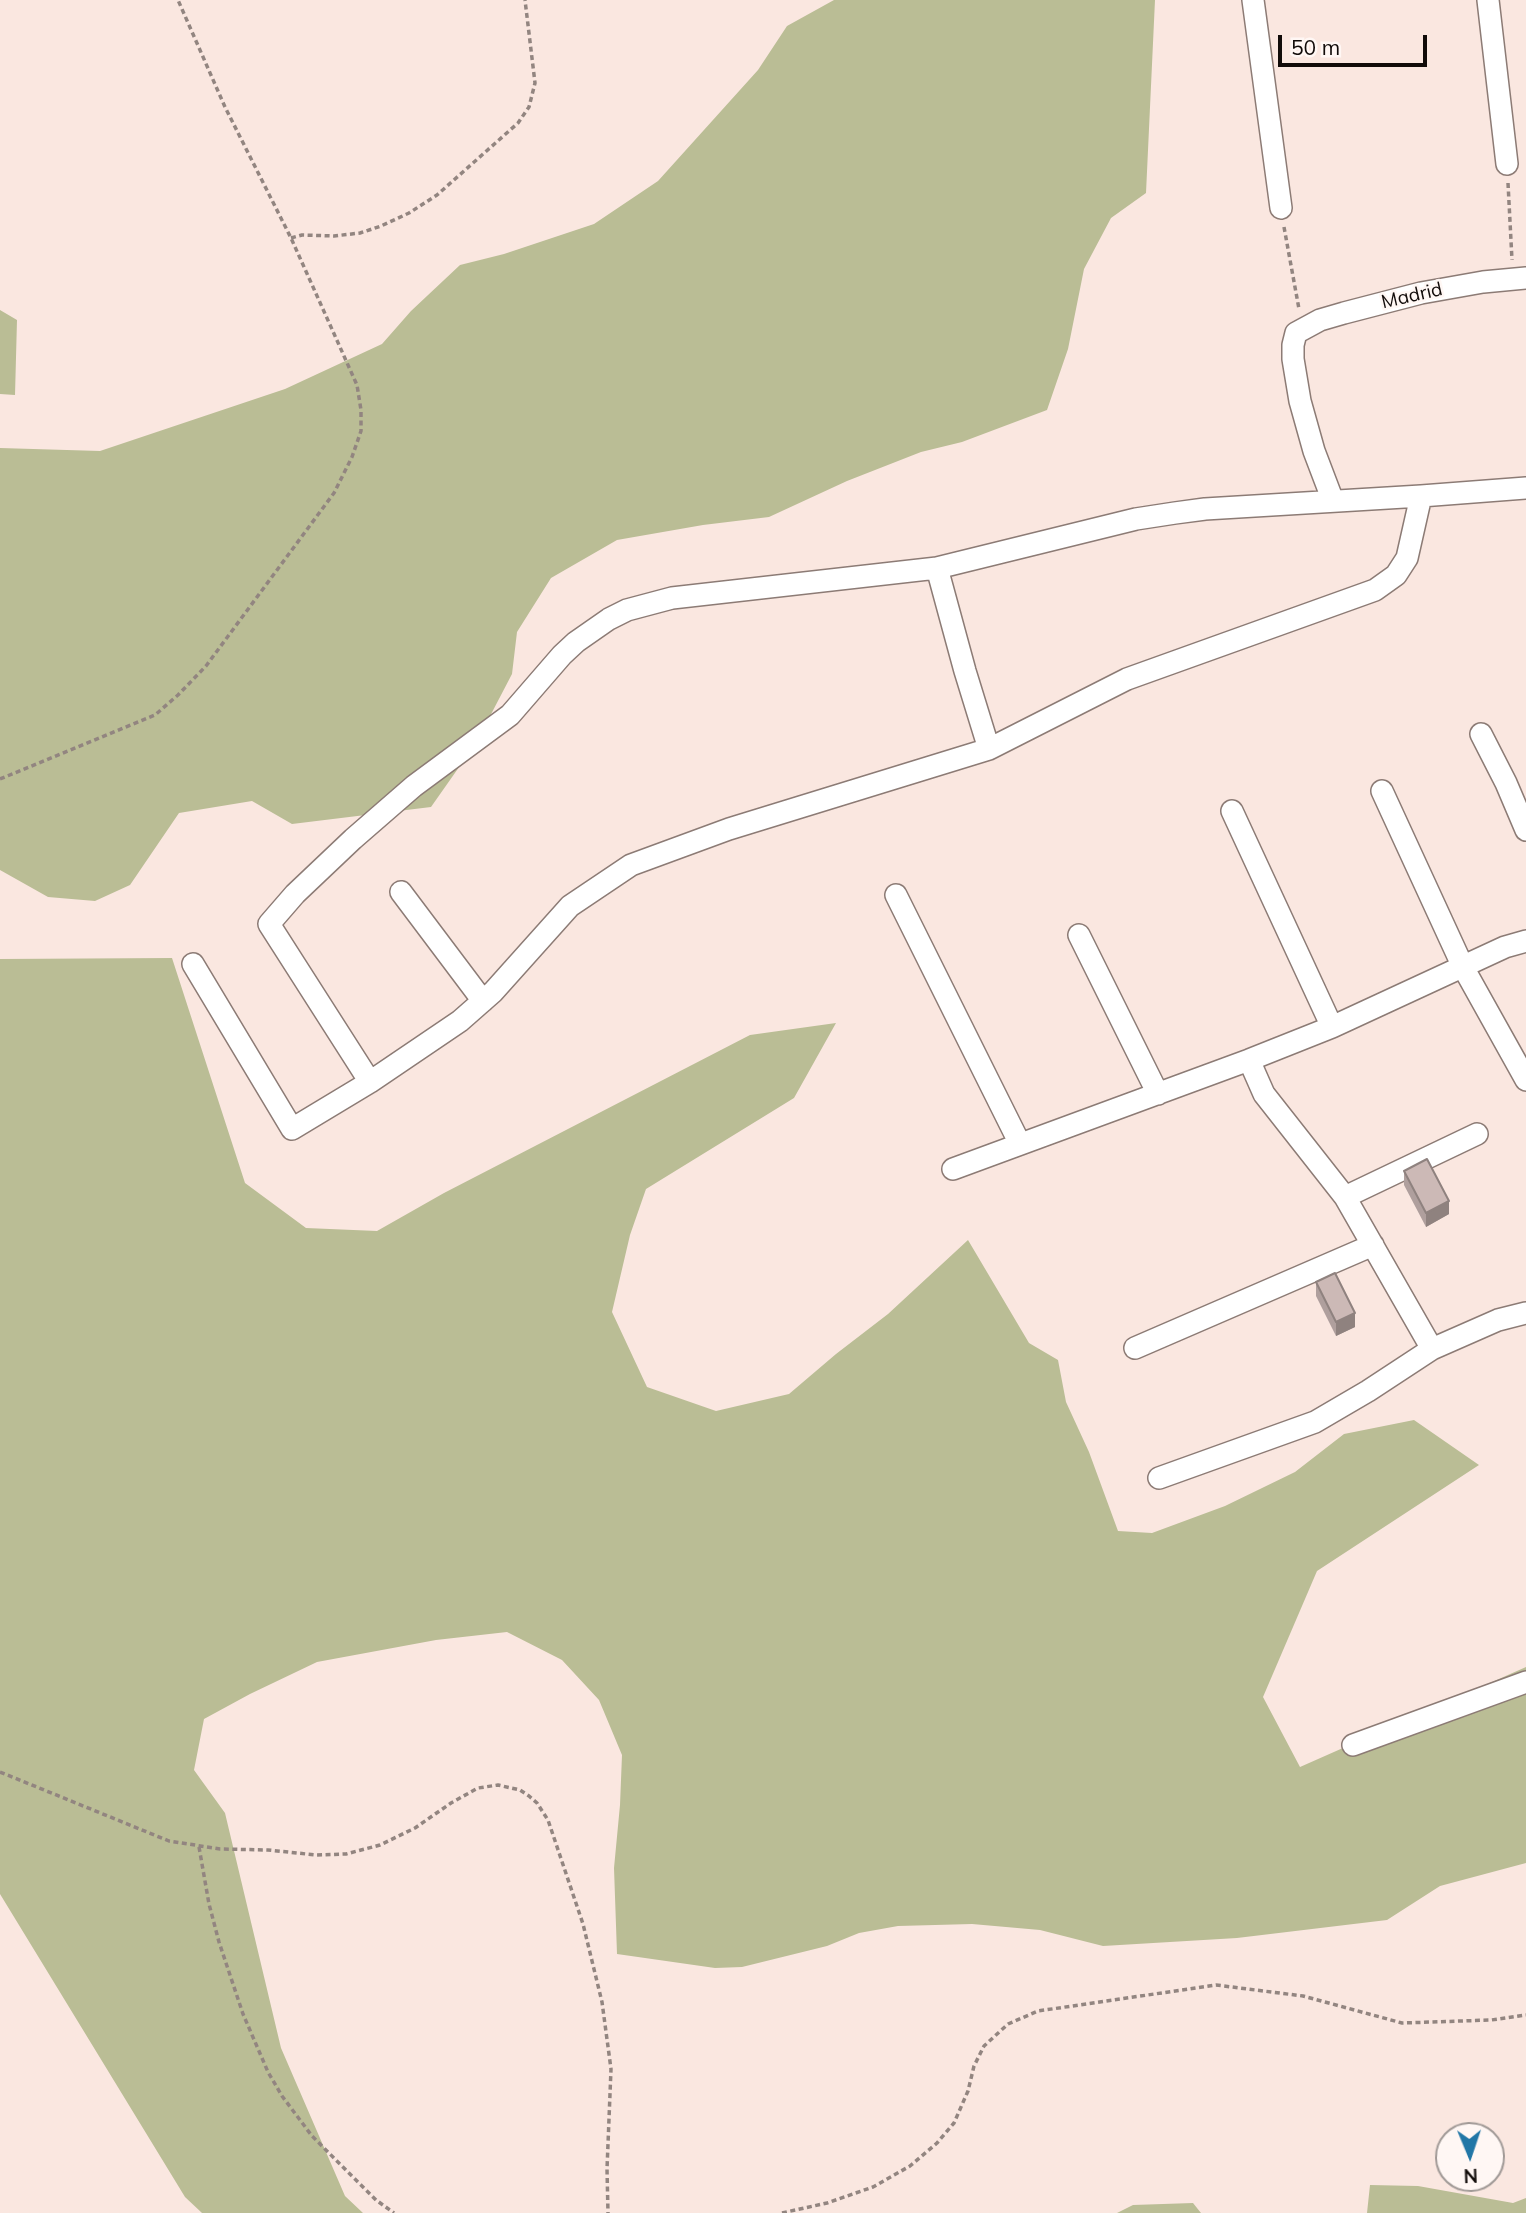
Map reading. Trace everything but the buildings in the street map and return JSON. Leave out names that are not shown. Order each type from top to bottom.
[{"type":"street","points":[[1253,0],[1281,208]]},
{"type":"street","points":[[1488,0],[1507,164]]},
{"type":"street","name":"Madrid","points":[[1302,329],[1344,313],[1421,293],[1520,278]]},
{"type":"street","points":[[1302,329],[1296,333],[1293,345],[1296,380],[1306,426],[1333,501]]},
{"type":"street","points":[[370,1082],[269,924],[295,894],[353,839],[414,786],[510,715],[548,669],[576,642],[609,619],[627,610],[672,598],[937,568],[1136,519],[1205,509],[1526,488]]},
{"type":"street","points":[[193,964],[292,1129],[370,1082],[460,1021],[483,1001],[570,906],[631,865],[729,829],[989,749],[1136,676],[1375,590],[1396,575],[1407,558],[1421,496]]},
{"type":"street","points":[[937,568],[989,749]]},
{"type":"street","points":[[1481,734],[1526,830]]},
{"type":"street","points":[[1382,791],[1463,967],[1526,1080]]},
{"type":"street","points":[[1232,811],[1332,1027]]},
{"type":"street","points":[[401,892],[483,1001]]},
{"type":"street","points":[[896,895],[1020,1144]]},
{"type":"street","points":[[1079,935],[1158,1094]]},
{"type":"street","points":[[953,1169],[1332,1027],[1505,947],[1526,941]]},
{"type":"street","points":[[1249,1060],[1264,1094],[1345,1197],[1432,1349]]},
{"type":"street","points":[[1345,1197],[1478,1134]]},
{"type":"street","points":[[1135,1348],[1373,1245]]},
{"type":"street","points":[[1159,1478],[1315,1422],[1432,1349],[1498,1320],[1526,1313]]},
{"type":"street","points":[[1353,1745],[1526,1682]]},
{"type":"path","points":[[0,779],[155,715],[178,695],[206,666],[334,493],[352,457],[361,431],[357,385],[291,238],[225,107],[178,0]]},
{"type":"path","points":[[291,238],[302,235],[334,236],[360,233],[409,213],[437,195],[518,123],[529,107],[535,83],[525,0]]},
{"type":"path","points":[[1507,164],[1520,278]]},
{"type":"path","points":[[1281,208],[1302,329]]},
{"type":"path","points":[[0,1772],[169,1841],[199,1847],[317,1855],[346,1854],[380,1845],[478,1788],[498,1785],[520,1790],[537,1803],[548,1820],[572,1886],[594,1963],[611,2069],[608,2213]]},
{"type":"path","points":[[199,1847],[219,1942],[243,2014],[268,2072],[312,2136],[376,2200],[394,2213]]},
{"type":"path","points":[[782,2213],[827,2203],[873,2187],[910,2166],[937,2143],[954,2123],[984,2046],[1008,2024],[1038,2011],[1216,1984],[1303,1996],[1402,2023],[1491,2020],[1526,2015]]},
{"type":"green space","points":[[834,0],[1155,0],[1146,193],[1111,218],[1084,269],[1068,349],[1047,410],[962,442],[921,452],[847,481],[769,517],[617,540],[551,578],[517,632],[512,674],[476,743],[431,807],[292,824],[252,801],[179,813],[130,885],[95,901],[48,897],[0,870],[0,448],[100,451],[285,389],[382,344],[411,311],[460,265],[504,254],[594,224],[658,181],[758,70],[787,26]]},
{"type":"green space","points":[[0,310],[17,320],[15,395],[0,394]]},
{"type":"green space","points":[[172,958],[245,1183],[306,1228],[377,1231],[444,1193],[750,1035],[836,1023],[794,1098],[646,1189],[630,1235],[612,1312],[647,1387],[716,1411],[789,1394],[888,1314],[968,1240],[1029,1343],[1058,1360],[1066,1402],[1089,1452],[1118,1531],[1152,1533],[1225,1506],[1295,1472],[1344,1434],[1414,1420],[1479,1465],[1317,1571],[1263,1697],[1300,1767],[1526,1667],[1526,1863],[1440,1886],[1387,1920],[1237,1938],[1103,1946],[1040,1930],[972,1924],[898,1926],[859,1933],[827,1946],[742,1967],[715,1968],[617,1954],[614,1868],[622,1755],[599,1700],[562,1660],[507,1632],[436,1640],[317,1662],[204,1719],[194,1770],[225,1813],[281,2048],[345,2196],[363,2213],[202,2213],[185,2197],[0,1894],[0,959]]},
{"type":"green space","points":[[1370,2185],[1418,2186],[1435,2189],[1435,2192],[1452,2192],[1513,2203],[1526,2198],[1526,2213],[1367,2213]]},
{"type":"green space","points":[[1193,2203],[1201,2213],[1117,2213],[1133,2205]]}]
